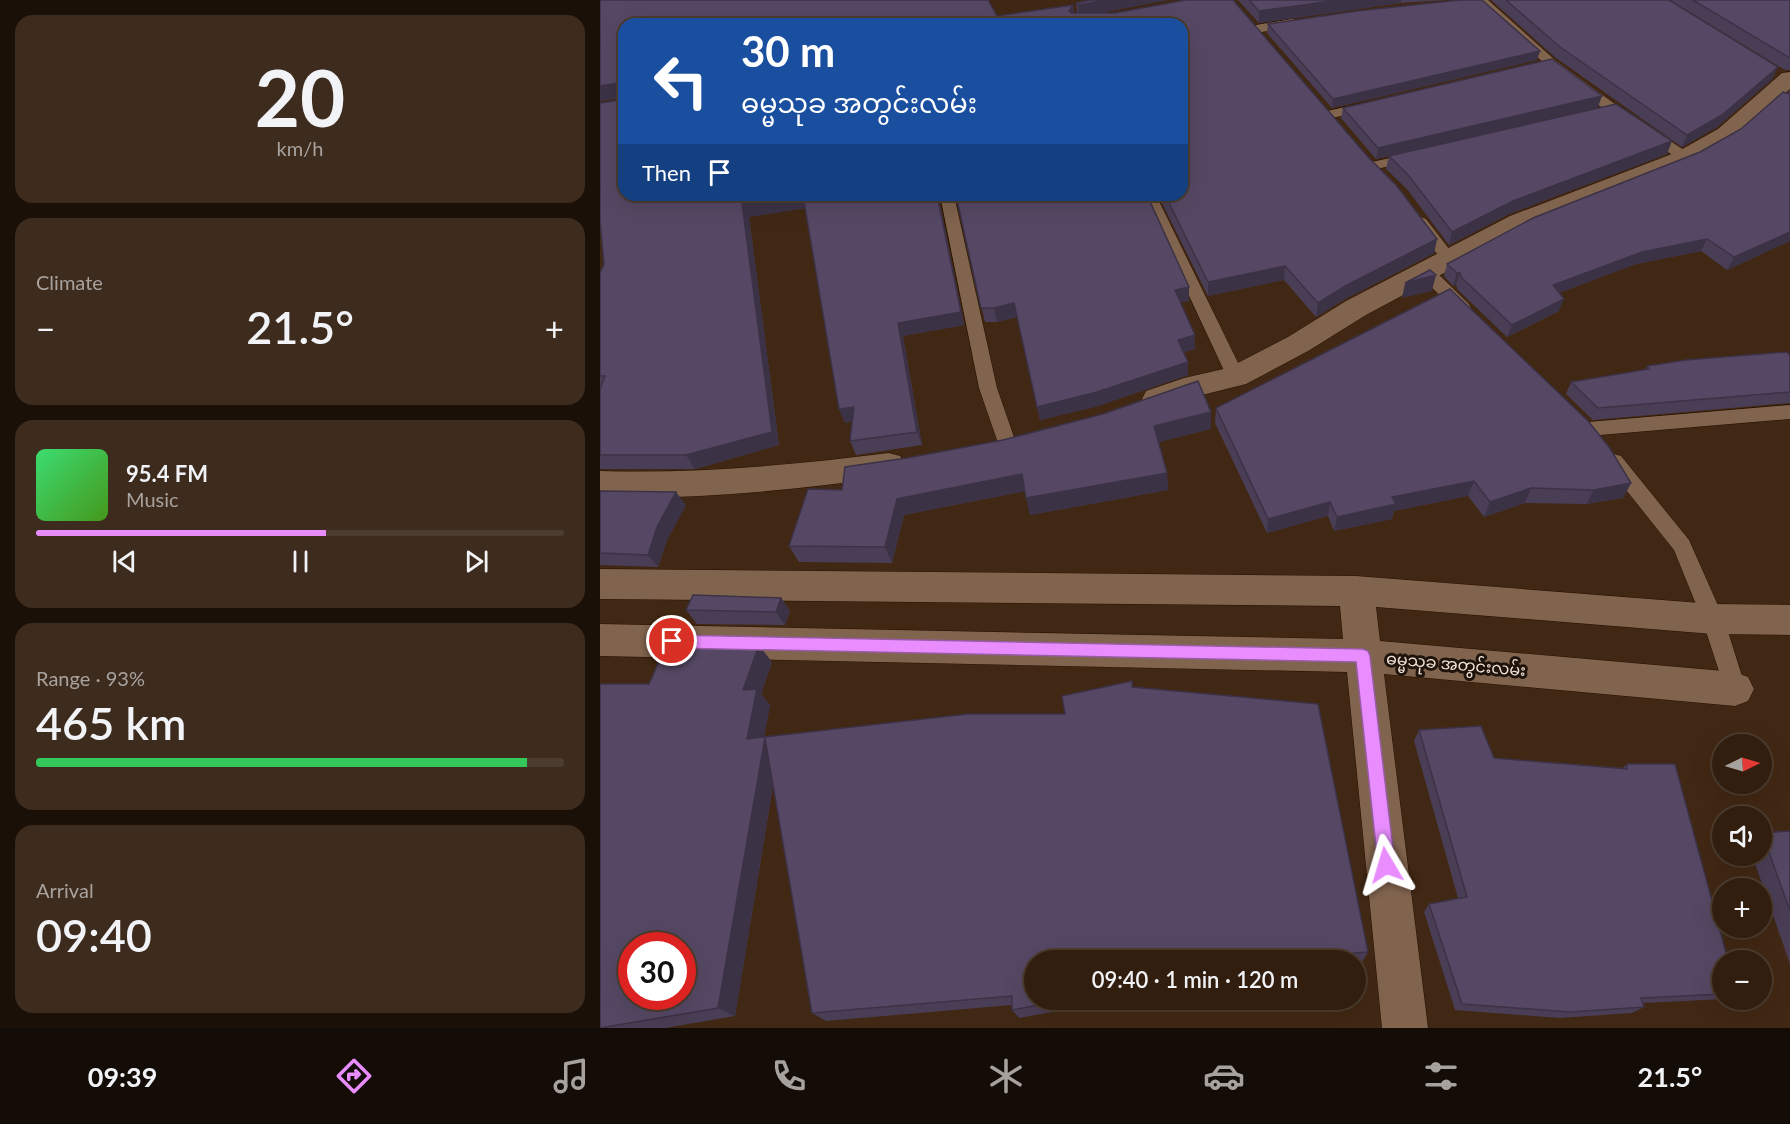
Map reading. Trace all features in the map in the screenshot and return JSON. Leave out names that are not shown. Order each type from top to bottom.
[{"type":"street","points":[[1134,408],[1184,390],[1236,377],[1298,344],[1356,308],[1519,222],[1685,157],[1726,134],[1782,85]]},
{"type":"street","points":[[600,484],[697,484],[814,475],[913,461]]},
{"type":"street","points":[[600,584],[1356,591],[1713,619],[1790,620]]},
{"type":"street","points":[[1356,591],[1405,1028]]},
{"type":"street","name":"ဓမ္မသုခ အတွင်းလမ်း","points":[[600,640],[1363,656],[1736,689]]},
{"type":"lane","points":[[1476,0],[1551,63],[1614,110],[1685,157]]},
{"type":"lane","points":[[1256,29],[1300,22]]},
{"type":"lane","points":[[1529,68],[1551,63]]},
{"type":"lane","points":[[1328,115],[1385,102]]},
{"type":"lane","points":[[1595,115],[1614,110]]},
{"type":"lane","points":[[1386,180],[1368,162],[1422,155]]},
{"type":"lane","points":[[948,201],[988,388],[1006,442]]},
{"type":"lane","points":[[1152,201],[1236,377]]},
{"type":"lane","points":[[1414,212],[1437,265],[1476,321]]},
{"type":"lane","points":[[1736,689],[1713,619],[1682,546],[1584,424],[1790,412]]},
{"type":"building","points":[[600,0],[988,0],[997,16],[1073,5],[1069,11],[1072,13],[1115,13],[1186,0],[1233,0],[1368,157],[1396,185],[1437,239],[1347,285],[1318,303],[1285,266],[1208,282],[1168,201],[1188,201],[1188,18],[618,18],[618,83],[600,86]]},
{"type":"building","points":[[1106,0],[1078,5],[1076,3]]},
{"type":"building","points":[[1249,0],[1339,0],[1259,11]]},
{"type":"building","points":[[1460,0],[1482,0],[1540,51],[1333,99],[1268,24],[1357,11]]},
{"type":"building","points":[[1506,0],[1669,0],[1778,67],[1722,115],[1687,135],[1560,47]]},
{"type":"building","points":[[1693,0],[1790,0],[1790,58]]},
{"type":"building","points":[[1552,59],[1602,96],[1378,148],[1343,108]]},
{"type":"building","points":[[1783,92],[1790,94],[1790,232],[1734,257],[1707,239],[1642,252],[1553,285],[1564,299],[1512,325],[1462,278],[1460,273],[1447,264],[1533,218],[1700,152],[1741,129]]},
{"type":"building","points":[[618,100],[618,201],[755,201],[742,203],[772,432],[686,455],[600,455],[600,389],[605,376],[600,376],[600,273],[604,264],[600,220],[600,103]]},
{"type":"building","points":[[1616,104],[1672,141],[1513,201],[1452,232],[1409,176],[1389,156]]},
{"type":"building","points":[[804,201],[938,201],[961,312],[898,323],[917,432],[850,441],[854,407],[839,409]]},
{"type":"building","points":[[957,201],[1150,201],[1189,287],[1175,290],[1195,335],[1178,340],[1188,362],[1097,392],[1037,407],[1014,303],[994,308],[981,308]]},
{"type":"building","points":[[1430,270],[1436,275],[1405,283]]},
{"type":"building","points":[[1450,289],[1588,421],[1609,447],[1631,483],[1594,490],[1531,488],[1490,502],[1474,481],[1392,497],[1396,504],[1337,517],[1330,502],[1268,519],[1216,408]]},
{"type":"building","points":[[1787,352],[1790,356],[1790,392],[1598,408],[1571,382],[1649,369],[1647,366],[1686,360]]},
{"type":"building","points":[[1198,381],[1211,412],[1154,426],[1167,473],[1026,498],[1022,474],[897,499],[885,547],[789,546],[808,489],[842,490],[845,467],[1003,440],[1103,414]]},
{"type":"building","points":[[600,491],[676,492],[657,527],[648,555],[600,553]]},
{"type":"building","points":[[693,595],[781,598],[776,612],[686,610]]},
{"type":"building","points":[[667,643],[759,645],[743,690],[757,689],[747,739],[968,714],[1065,714],[1062,696],[1132,681],[1132,687],[1318,704],[1368,952],[1366,950],[1024,950],[1024,1008],[1012,1010],[1012,996],[812,1013],[765,738],[718,1008],[600,1028],[600,684],[649,684]]},
{"type":"building","points":[[1481,726],[1494,758],[1627,769],[1627,764],[1675,764],[1712,901],[1712,938],[1722,938],[1725,950],[1712,950],[1712,994],[1641,998],[1644,1007],[1570,1012],[1462,1004],[1429,904],[1467,897],[1419,730]]},
{"type":"building","points":[[1790,831],[1790,911],[1772,861],[1772,832]]},
{"type":"route","points":[[672,641],[1363,656],[1386,865]]}]
